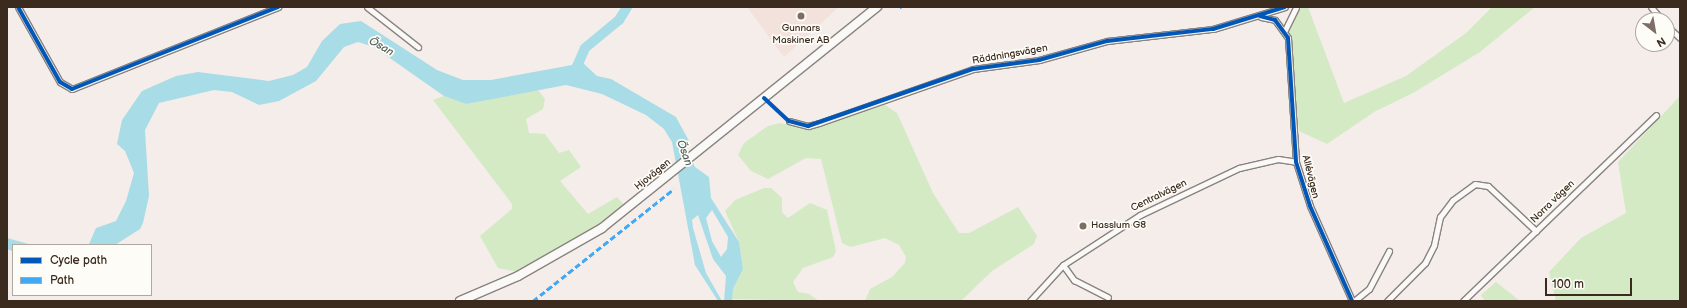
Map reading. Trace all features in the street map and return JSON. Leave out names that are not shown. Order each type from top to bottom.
[{"type":"main road","name":"Hjovägen","points":[[460,301],[561,254],[602,228],[877,7]]},
{"type":"street","points":[[18,7],[60,82],[72,89],[278,7]]},
{"type":"street","points":[[367,7],[418,47]]},
{"type":"street","name":"Räddningsvägen","points":[[789,121],[814,125],[973,69],[1039,60],[1107,41],[1213,29],[1286,7]]},
{"type":"street","points":[[1260,16],[1275,20],[1285,30],[1296,7]]},
{"type":"street","name":"Allévägen","points":[[1285,30],[1296,162],[1310,206],[1353,301]]},
{"type":"street","name":"Norra vägen","points":[[1463,301],[1656,115]]},
{"type":"street","name":"Centralvägen","points":[[1030,301],[1063,264],[1140,215],[1240,168],[1278,159],[1296,162]]},
{"type":"street","points":[[1387,301],[1425,263],[1434,245],[1440,217],[1453,200],[1475,184],[1488,186],[1536,231]]},
{"type":"street","points":[[1353,301],[1369,289],[1389,251]]},
{"type":"street","points":[[1063,264],[1074,280],[1108,297]]},
{"type":"shaded area","points":[[747,7],[839,7],[784,57]]},
{"type":"green space","points":[[1301,7],[1308,7],[1344,103],[1406,76],[1466,33],[1492,7],[1535,7],[1480,52],[1413,93],[1374,112],[1327,144],[1299,131],[1289,32]]},
{"type":"green space","points":[[537,89],[545,99],[543,109],[526,119],[529,133],[545,134],[559,153],[569,150],[581,167],[560,181],[588,214],[617,197],[624,205],[590,231],[518,272],[498,268],[480,236],[512,209],[512,204],[433,100],[444,96],[466,104]]},
{"type":"green space","points":[[1680,96],[1680,301],[1556,301],[1549,272],[1581,238],[1626,213],[1618,162]]},
{"type":"green space","points":[[885,105],[897,113],[933,193],[959,233],[969,233],[1018,207],[1037,236],[1034,244],[992,271],[961,301],[865,301],[870,289],[892,277],[905,263],[906,257],[899,245],[885,238],[851,247],[842,243],[821,159],[806,158],[768,179],[751,171],[738,155],[744,143],[768,126],[780,123],[807,129]]},
{"type":"green space","points":[[764,188],[771,188],[782,198],[782,212],[788,218],[810,203],[827,210],[836,251],[833,257],[803,268],[793,282],[798,292],[809,294],[819,301],[732,299],[733,289],[743,269],[739,242],[725,211],[735,200]]},
{"type":"green space","points":[[1496,282],[1520,301],[1485,301],[1481,295]]},
{"type":"water","name":"Ösan","points":[[361,21],[437,70],[463,80],[491,80],[583,63],[597,76],[611,79],[676,117],[689,141],[687,151],[695,167],[709,177],[711,198],[739,242],[743,269],[733,289],[732,301],[724,301],[726,276],[713,259],[698,215],[692,220],[693,228],[706,273],[722,301],[718,301],[695,265],[672,142],[664,129],[646,115],[602,94],[566,85],[466,104],[444,96],[374,47],[358,42],[344,47],[316,81],[279,101],[259,105],[232,92],[214,90],[159,103],[145,130],[149,196],[143,223],[140,229],[117,244],[89,244],[96,228],[116,221],[126,201],[134,173],[125,151],[117,144],[122,120],[142,91],[176,76],[198,72],[269,81],[293,75],[307,67],[322,41],[340,24]],"holes":[[[712,210],[728,237],[727,249],[721,257],[712,241],[706,218]]]},
{"type":"water","points":[[7,238],[28,244],[12,244],[12,251],[7,249]]},
{"type":"waterway","points":[[574,73],[585,48],[619,20],[627,7]]},
{"type":"marked path","points":[[533,301],[674,189]]},
{"type":"cycle path","points":[[18,7],[60,82],[72,89],[278,7]]},
{"type":"cycle path","points":[[764,98],[789,121],[808,126],[973,69],[1039,60],[1107,41],[1213,29],[1285,7]]},
{"type":"cycle path","points":[[1260,16],[1275,20],[1288,38],[1296,162],[1310,206],[1352,301]]},
{"type":"place","name":"Gunnars Maskiner AB","points":[[801,16]]},
{"type":"place","name":"Hasslum G8","points":[[1083,226]]}]
